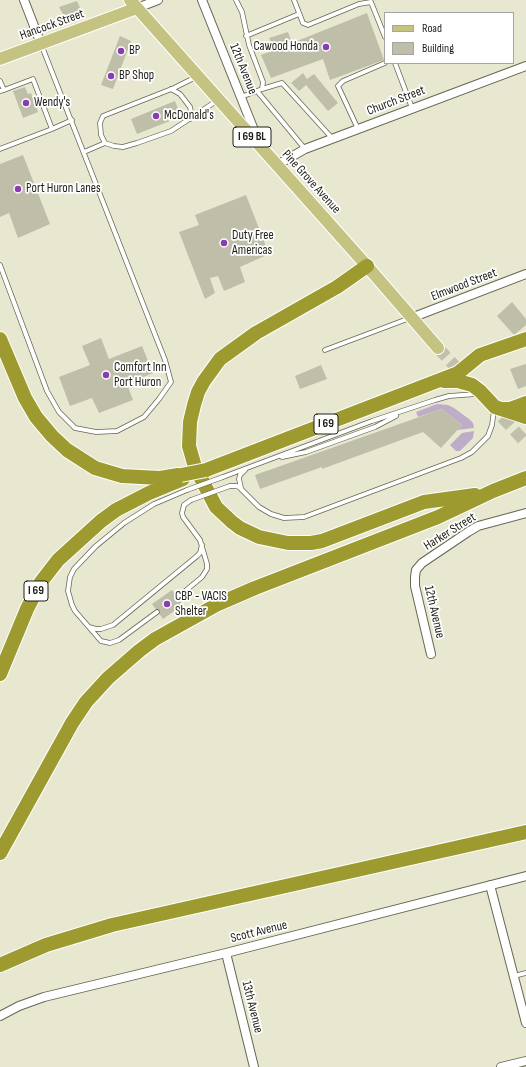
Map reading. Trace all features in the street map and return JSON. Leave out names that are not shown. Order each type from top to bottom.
[{"type":"highway","points":[[367,266],[337,287],[256,333],[234,348],[220,359],[204,381],[198,392],[190,422],[189,446],[195,467],[216,507],[240,528],[259,537],[283,543],[300,544],[333,538],[424,502],[493,492]]},
{"type":"highway","points":[[0,339],[26,398],[36,416],[52,436],[67,450],[95,468],[118,475],[183,481]]},
{"type":"highway","name":"I 69","points":[[0,674],[20,625],[42,582],[58,560],[101,521],[116,510],[149,493],[216,471],[463,371],[480,354],[525,340]]},
{"type":"highway","name":"I 69","points":[[434,382],[449,380],[465,382],[512,409]]},
{"type":"highway","points":[[0,853],[72,723],[86,702],[108,678],[155,639],[218,604],[255,588],[438,517],[520,481]]},
{"type":"highway","points":[[0,965],[46,945],[112,925],[526,832]]},
{"type":"main road","name":"Hancock Street","points":[[0,59],[41,44],[134,4]]},
{"type":"main road","name":"Pine Grove Avenue","points":[[134,4],[438,348]]},
{"type":"street","points":[[24,0],[41,44]]},
{"type":"street","name":"Hancock Street","points":[[134,4],[158,0]]},
{"type":"street","name":"12th Avenue","points":[[202,0],[261,146]]},
{"type":"street","name":"Church Street","points":[[277,166],[305,149],[332,138],[526,66]]},
{"type":"street","name":"Elmwood Street","points":[[411,318],[526,274]]},
{"type":"street","name":"Harker Street","points":[[415,574],[416,570],[422,564],[468,532],[487,523],[526,513]]},
{"type":"street","name":"12th Avenue","points":[[415,574],[415,586],[431,654]]},
{"type":"street","name":"Scott Avenue","points":[[0,1016],[19,1006],[44,997],[226,953],[526,876]]},
{"type":"street","points":[[490,885],[526,1023]]},
{"type":"street","name":"13th Avenue","points":[[226,953],[254,1067]]},
{"type":"street","points":[[500,1067],[526,1061]]},
{"type":"lane","points":[[236,0],[242,12],[246,36],[263,82],[262,89]]},
{"type":"lane","points":[[294,0],[303,23],[308,25],[359,4],[371,2],[384,34]]},
{"type":"lane","points":[[246,36],[300,14]]},
{"type":"lane","points":[[0,265],[47,391],[59,412],[75,428],[96,432],[117,431],[144,417],[159,399],[170,382],[165,360],[41,44]]},
{"type":"lane","points":[[358,129],[338,86],[343,81],[384,63]]},
{"type":"lane","points":[[395,64],[412,108]]},
{"type":"lane","points":[[105,143],[100,123],[103,116],[171,89],[198,76]]},
{"type":"lane","points":[[0,81],[2,91],[34,79],[52,129]]},
{"type":"lane","points":[[241,97],[282,83],[332,138]]},
{"type":"lane","points":[[171,89],[180,94],[190,106],[190,119]]},
{"type":"lane","points":[[257,91],[305,149]]},
{"type":"lane","points":[[84,152],[105,143],[122,147],[171,131],[219,100]]},
{"type":"lane","points":[[0,149],[72,120]]},
{"type":"lane","points":[[324,350],[411,318]]},
{"type":"lane","points":[[157,612],[123,638],[110,643],[101,641],[75,611],[68,591],[70,577],[74,569],[96,546],[124,523],[154,504],[183,481],[216,471],[247,468],[273,459],[306,452],[375,427],[405,411],[449,396],[474,394],[512,409]]},
{"type":"lane","points":[[178,596],[205,573],[207,564],[198,536],[183,517],[183,508],[190,500],[230,486],[236,486],[259,507],[271,514],[284,518],[304,517],[461,458],[472,452],[488,436],[494,413],[512,409]]},
{"type":"lane","points":[[244,492],[239,479],[247,468]]},
{"type":"lane","points":[[89,627],[96,630],[113,625],[197,556],[200,553],[202,545]]},
{"type":"lane","points":[[514,976],[526,973]]},
{"type":"shaded area","points":[[437,404],[448,405],[454,408],[473,423],[474,428],[457,430],[462,425],[442,409],[418,417],[416,412]]},
{"type":"shaded area","points":[[474,431],[473,438],[460,451],[456,451],[450,445],[462,433]]},
{"type":"building","points":[[77,1],[81,10],[64,16],[59,7]]},
{"type":"building","name":"Cawood Honda","points":[[367,13],[384,60],[330,80],[323,59],[271,78],[261,55],[275,50],[269,38],[288,32],[292,43]]},
{"type":"building","points":[[120,36],[131,41],[113,89],[101,85]]},
{"type":"building","points":[[303,73],[307,79],[314,74],[338,103],[328,111],[306,85],[299,91],[291,83]]},
{"type":"building","name":"Wendy's","points":[[25,87],[28,94],[31,93],[38,112],[23,118],[13,91]]},
{"type":"building","name":"McDonald's","points":[[175,101],[180,114],[168,119],[170,121],[137,134],[131,119]]},
{"type":"building","name":"Port Huron Lanes","points":[[23,155],[50,224],[18,238],[9,213],[0,217],[0,164]]},
{"type":"building","name":"Duty Free Americas","points":[[246,195],[269,254],[240,267],[245,282],[224,291],[218,276],[210,278],[215,293],[205,299],[179,232],[199,225],[195,215]]},
{"type":"building","points":[[512,302],[526,319],[526,325],[514,335],[497,316]]},
{"type":"building","name":"Comfort Inn Port Huron","points":[[101,338],[109,359],[142,346],[153,373],[127,384],[133,400],[99,413],[92,398],[70,406],[59,377],[90,365],[82,346]]},
{"type":"building","points":[[526,364],[526,386],[518,389],[510,369]]},
{"type":"building","points":[[321,365],[327,379],[300,389],[295,376]]},
{"type":"building","points":[[442,409],[462,425],[441,448],[423,432],[322,469],[322,467],[260,489],[255,475]]},
{"type":"building","name":"CBP - VACIS Shelter","points":[[172,590],[183,605],[163,619],[152,604]]},
{"type":"tunnel","points":[[438,348],[465,377]]},
{"type":"tunnel","points":[[490,404],[526,443]]},
{"type":"place","name":"Cawood Honda","points":[[326,47]]},
{"type":"place","name":"BP","points":[[121,51]]},
{"type":"place","name":"BP Shop","points":[[111,76]]},
{"type":"place","name":"Wendy's","points":[[26,103]]},
{"type":"place","name":"McDonald's","points":[[156,116]]},
{"type":"place","name":"Port Huron Lanes","points":[[18,189]]},
{"type":"place","name":"Duty Free Americas","points":[[224,243]]},
{"type":"place","name":"Comfort Inn Port Huron","points":[[106,375]]},
{"type":"place","name":"CBP - VACIS Shelter","points":[[167,604]]}]
